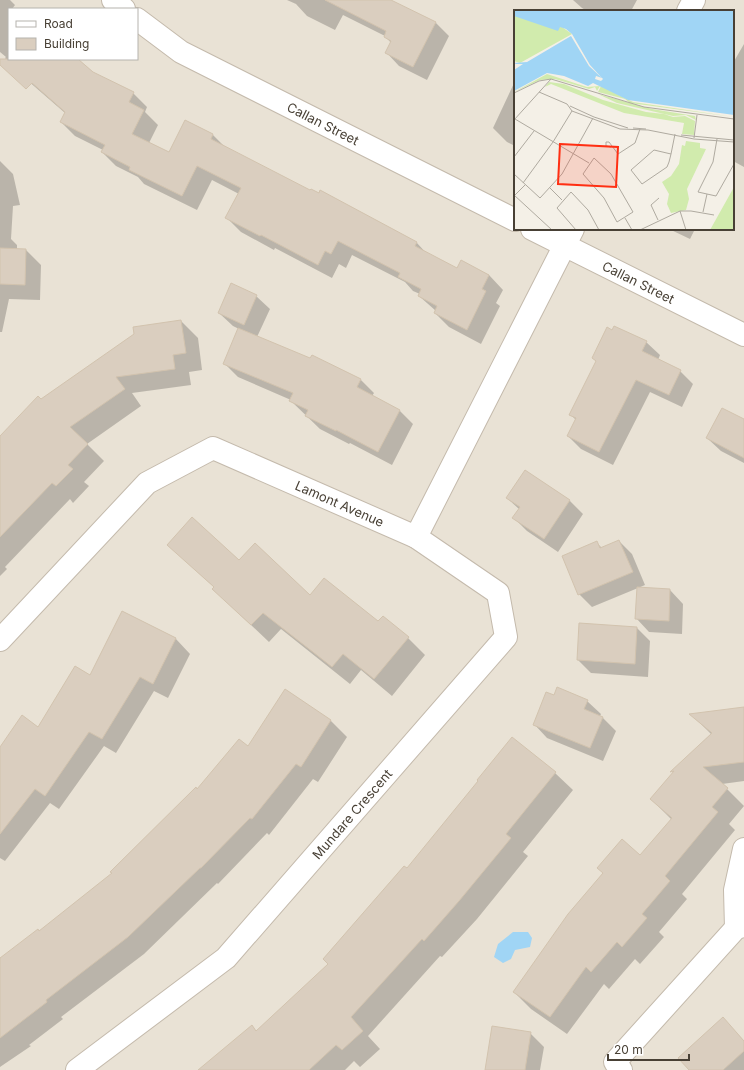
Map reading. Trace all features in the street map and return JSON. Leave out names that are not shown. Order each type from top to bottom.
[{"type":"street","points":[[113,0],[123,8]]},
{"type":"street","points":[[689,10],[694,0]]},
{"type":"street","name":"Callan Street","points":[[138,20],[181,52],[514,219]]},
{"type":"street","name":"Callan Street","points":[[537,230],[569,237],[744,335]]},
{"type":"street","points":[[416,537],[569,237]]},
{"type":"street","name":"Lamont Avenue","points":[[0,640],[147,483],[213,448],[416,537]]},
{"type":"street","name":"Mundare Crescent","points":[[77,1070],[226,958],[506,637],[498,593],[416,537]]},
{"type":"street","points":[[621,1070],[615,1062],[740,927],[735,890],[744,849]]},
{"type":"shaded area","points":[[0,0],[744,0],[744,1070],[0,1070]]},
{"type":"water","points":[[513,932],[528,932],[532,938],[530,947],[515,950],[511,959],[503,963],[494,957],[498,944]]},
{"type":"building","points":[[325,0],[391,0],[436,22],[413,67],[385,53],[391,41],[384,37],[386,31]]},
{"type":"building","points":[[0,59],[79,60],[93,72],[134,92],[129,102],[144,110],[132,134],[169,152],[185,120],[213,134],[211,139],[310,190],[311,189],[319,193],[320,190],[417,242],[415,246],[457,268],[461,260],[489,275],[482,289],[486,291],[467,330],[434,313],[437,306],[418,296],[421,289],[398,277],[400,273],[338,241],[331,254],[325,251],[318,265],[225,218],[241,188],[197,166],[182,196],[129,170],[130,167],[101,152],[105,145],[60,122],[65,112],[32,83],[26,89],[0,65]]},
{"type":"building","points":[[0,248],[26,249],[25,285],[0,284]]},
{"type":"building","points":[[231,283],[257,295],[244,325],[218,313]]},
{"type":"building","points":[[181,320],[186,353],[173,355],[175,369],[116,377],[125,389],[70,427],[88,444],[68,465],[73,469],[56,486],[52,483],[0,537],[0,436],[38,396],[41,399],[134,334],[133,327]]},
{"type":"building","points":[[614,326],[647,341],[642,351],[681,370],[669,395],[636,380],[599,452],[567,436],[576,418],[569,415],[596,361],[592,358],[607,327],[612,330]]},
{"type":"building","points":[[238,328],[310,358],[312,355],[361,379],[357,387],[400,410],[378,452],[305,416],[308,410],[289,401],[293,393],[223,364]]},
{"type":"building","points":[[722,408],[744,419],[744,458],[706,438]]},
{"type":"building","points":[[525,470],[570,500],[544,539],[512,518],[520,507],[506,498]]},
{"type":"building","points":[[192,517],[239,560],[255,543],[310,595],[324,578],[378,621],[383,616],[409,637],[374,679],[343,654],[332,667],[263,613],[251,625],[212,589],[214,587],[167,545]]},
{"type":"building","points":[[619,540],[633,572],[578,595],[562,556],[597,541],[600,548]]},
{"type":"building","points":[[637,587],[670,589],[669,621],[635,619]]},
{"type":"building","points":[[122,611],[176,638],[153,684],[140,677],[102,739],[89,732],[45,796],[35,789],[0,834],[0,747],[22,715],[38,727],[75,666],[90,675]]},
{"type":"building","points":[[579,623],[637,627],[635,664],[577,660]]},
{"type":"building","points":[[557,687],[588,700],[584,709],[603,717],[590,748],[533,725],[546,692],[554,695]]},
{"type":"building","points":[[285,689],[331,720],[301,767],[296,764],[252,819],[250,818],[201,868],[128,937],[46,1000],[47,1002],[0,1038],[0,958],[38,929],[39,931],[112,873],[110,872],[196,787],[197,789],[239,739],[248,746]]},
{"type":"building","points":[[744,707],[744,762],[703,767],[728,788],[712,807],[718,812],[665,876],[670,881],[642,914],[647,918],[622,947],[617,942],[591,972],[586,967],[550,1017],[513,992],[568,914],[603,873],[597,868],[622,839],[640,855],[672,818],[650,799],[674,771],[670,772],[712,733],[689,714]]},
{"type":"building","points":[[512,737],[556,772],[506,834],[511,838],[459,901],[424,941],[422,939],[351,1017],[363,1031],[342,1050],[336,1045],[309,1070],[198,1070],[252,1025],[256,1031],[328,964],[323,959],[404,866],[407,868]]},
{"type":"building","points":[[723,1017],[744,1041],[744,1051],[723,1070],[689,1070],[678,1058]]},
{"type":"building","points":[[492,1026],[531,1032],[525,1070],[485,1070]]}]
